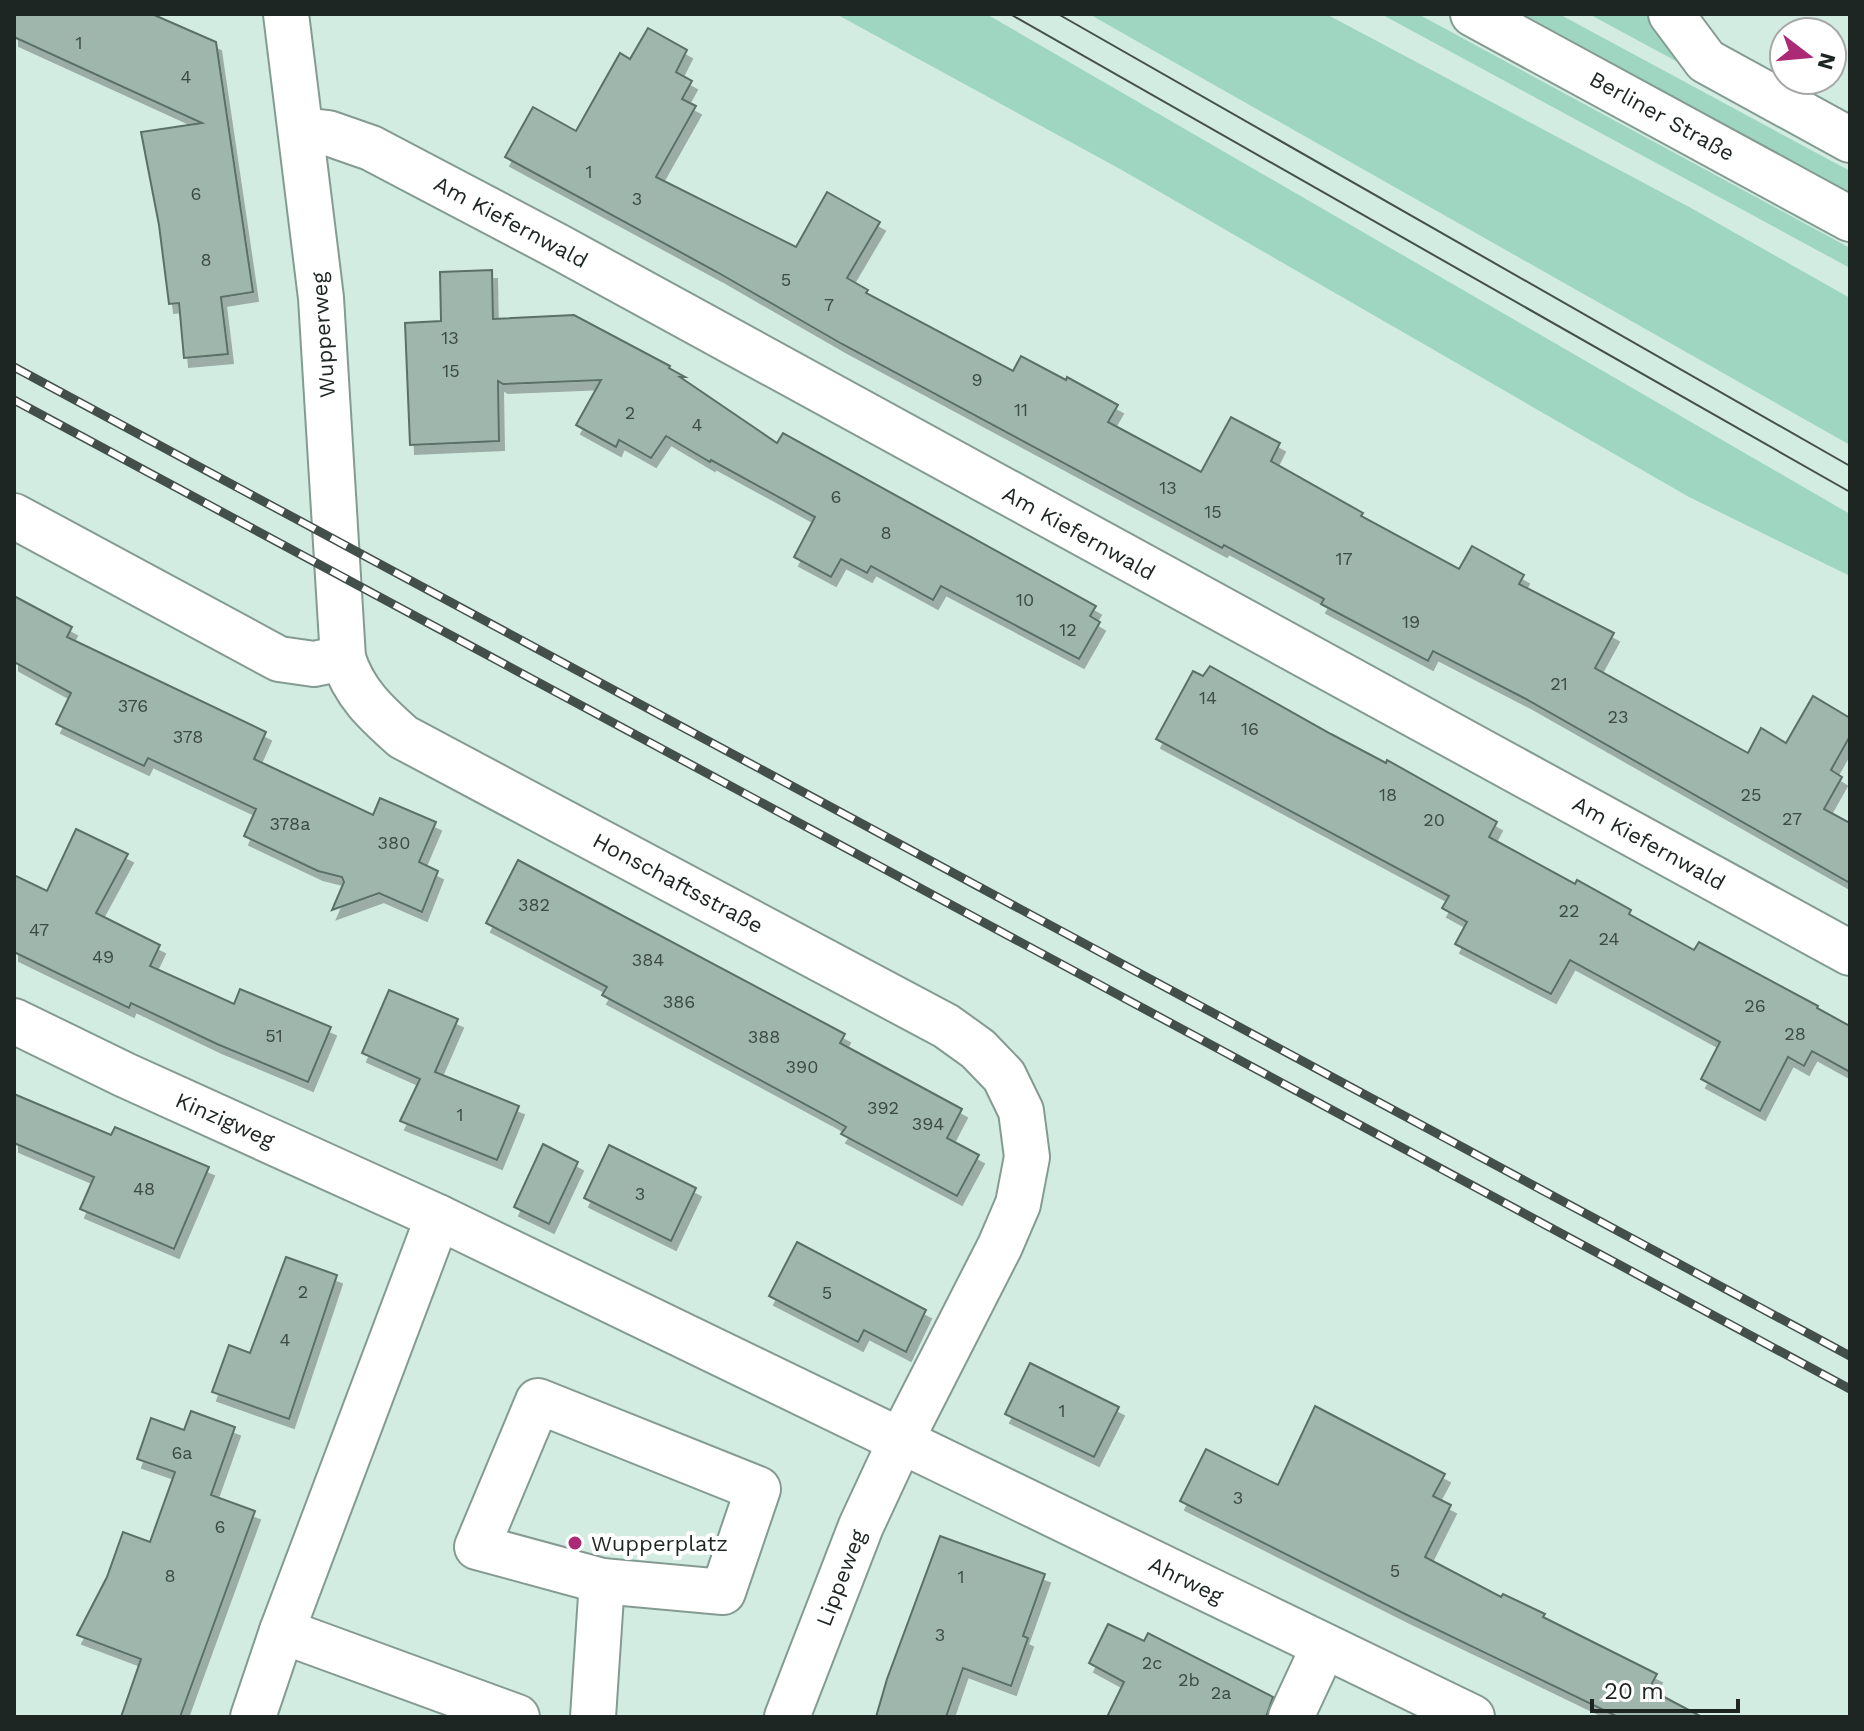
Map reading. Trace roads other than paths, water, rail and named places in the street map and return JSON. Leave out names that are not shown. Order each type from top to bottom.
[{"type":"street","name":"Wupperweg","points":[[286,14],[321,298],[343,658]]},
{"type":"street","name":"Berliner Straße","points":[[1473,14],[1850,219]]},
{"type":"street","points":[[1671,14],[1706,61],[1850,140]]},
{"type":"street","name":"Am Kiefernwald","points":[[302,130],[328,133],[371,148],[546,240],[1850,953]]},
{"type":"street","points":[[14,516],[279,659],[314,664],[343,658]]},
{"type":"street","name":"Honschaftsstraße","points":[[343,658],[349,677],[369,708],[403,737],[946,1026],[978,1049],[1004,1076],[1021,1111],[1027,1157],[1018,1204],[1000,1246],[900,1442]]},
{"type":"street","name":"Kinzigweg","points":[[14,1021],[125,1075],[438,1217]]},
{"type":"street","points":[[253,1717],[282,1631],[438,1217],[900,1442]]},
{"type":"street","points":[[538,1401],[758,1489],[723,1592],[602,1581],[477,1547],[538,1401]]},
{"type":"street","name":"Ahrweg","points":[[900,1442],[1472,1717]]},
{"type":"street","name":"Lippeweg","points":[[787,1717],[861,1526],[900,1442]]},
{"type":"street","points":[[593,1717],[602,1581]]},
{"type":"street","points":[[282,1631],[517,1717]]},
{"type":"street","points":[[1291,1717],[1324,1646]]},
{"type":"tram line","points":[[1010,14],[1850,492]]},
{"type":"tram line","points":[[1058,14],[1850,466]]},
{"type":"railway","points":[[14,367],[1850,1356]]},
{"type":"railway","points":[[14,400],[1850,1389]]},
{"type":"place","name":"Wupperplatz","points":[[575,1543]]}]
